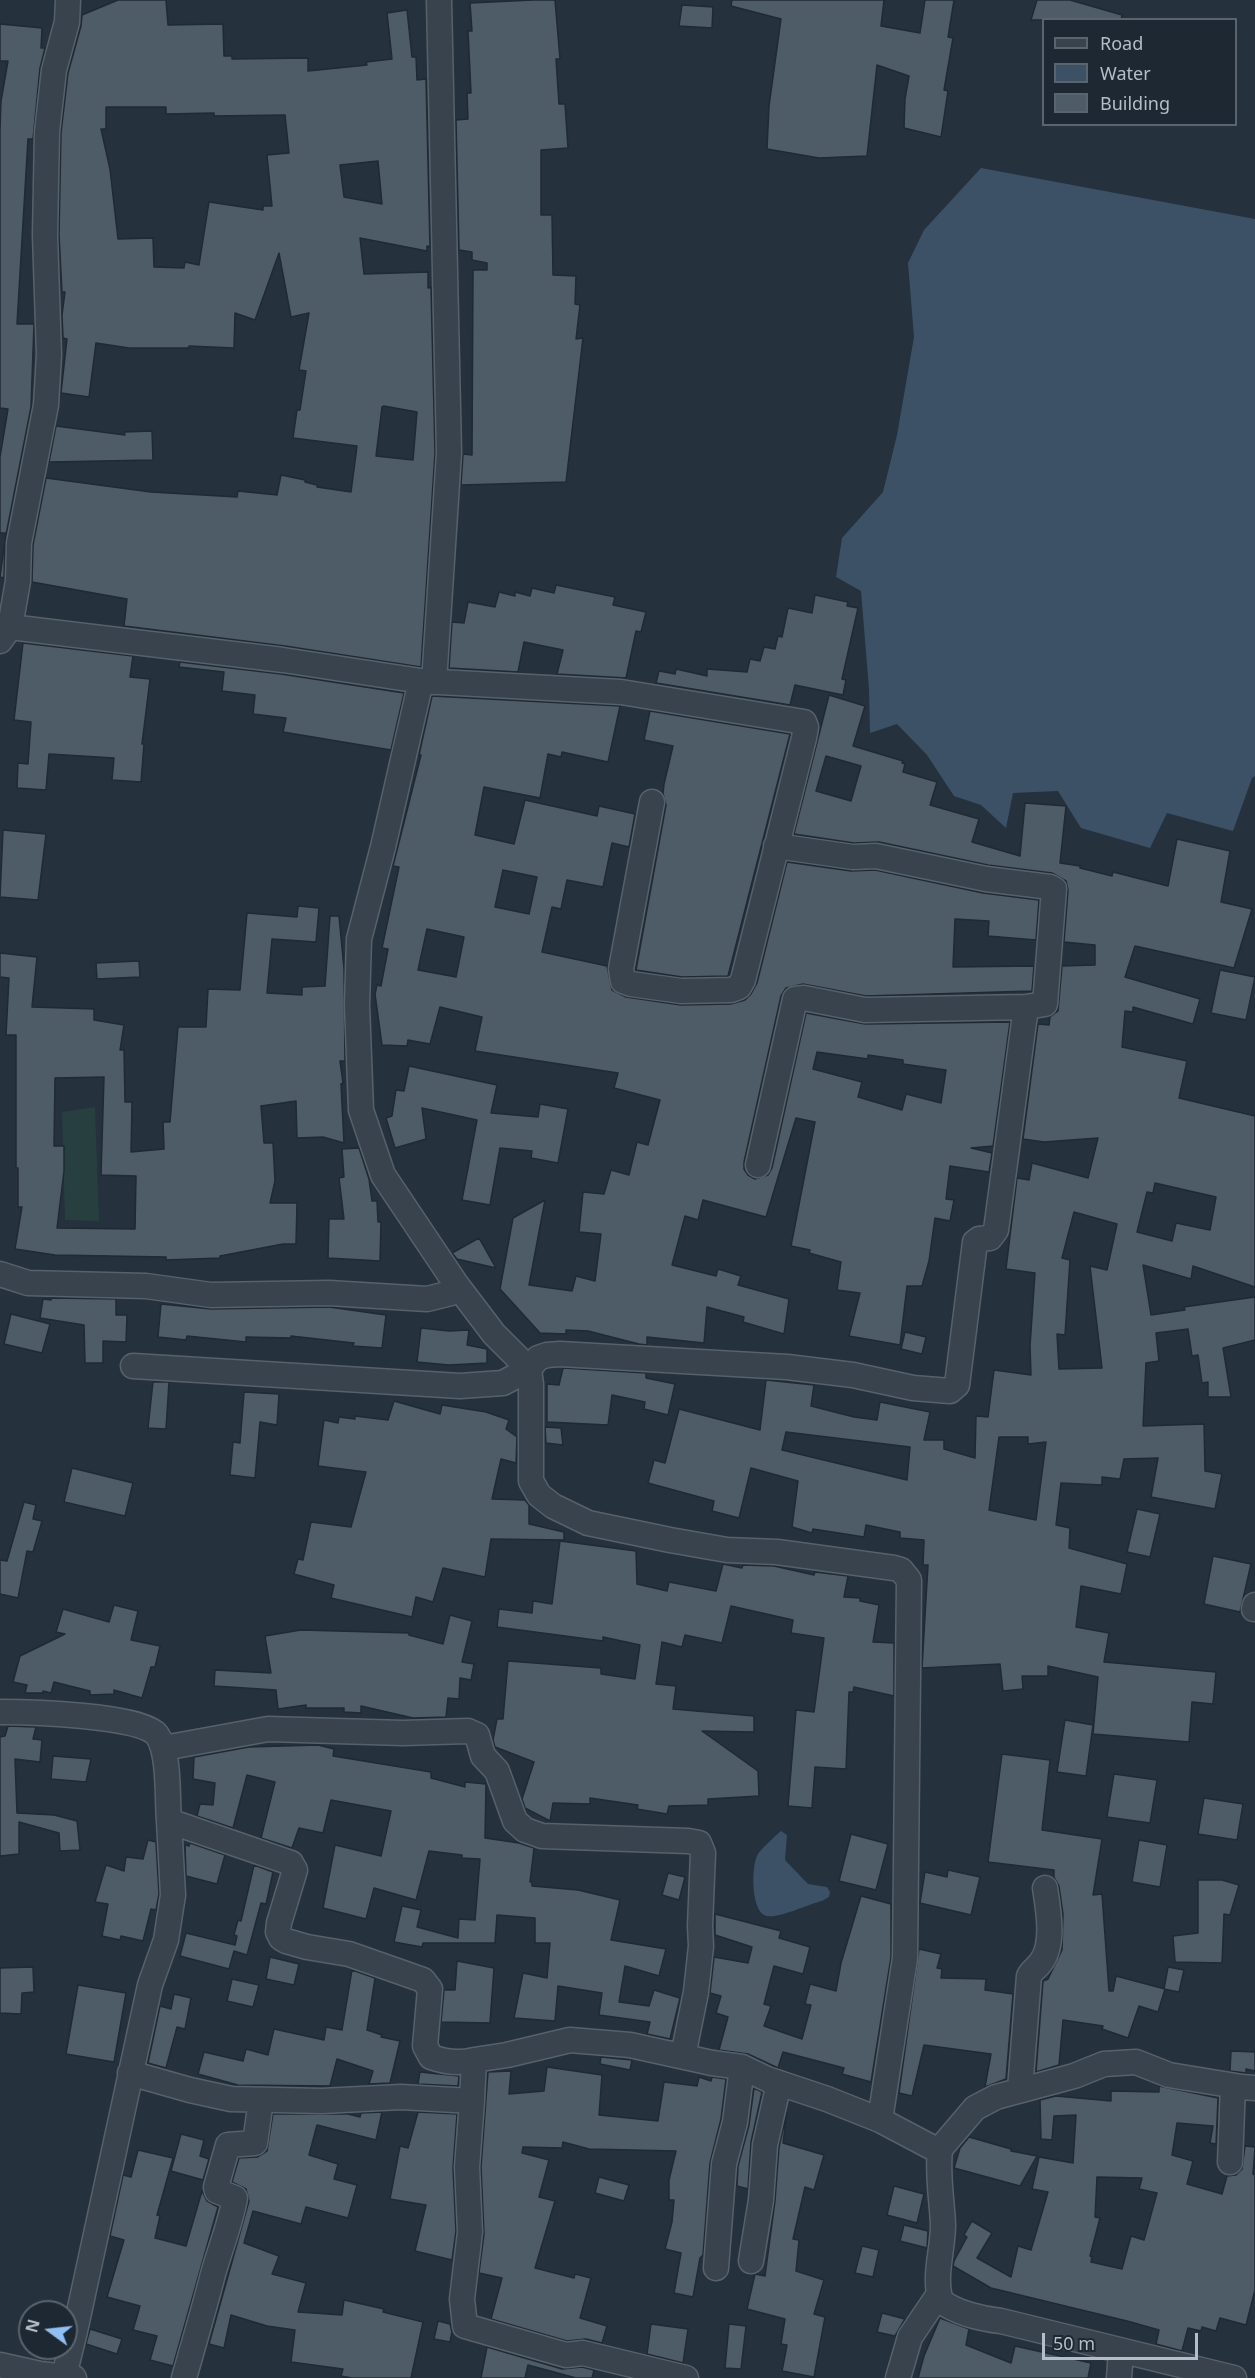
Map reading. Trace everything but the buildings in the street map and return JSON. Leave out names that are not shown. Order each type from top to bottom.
[{"type":"street","points":[[68,0],[68,22],[54,70],[47,132],[45,235],[50,355],[46,405],[9,542],[18,581],[5,634],[260,657],[428,681],[621,692],[804,722],[806,727],[804,738],[743,980],[739,987],[731,990],[681,991],[623,981],[621,969],[652,802]]},
{"type":"street","points":[[438,0],[448,453],[428,681],[359,939],[357,1005],[361,1110],[382,1175],[456,1284],[494,1334],[529,1369],[531,1481],[539,1496],[553,1506],[588,1522],[727,1550],[777,1552],[901,1570],[909,1580],[906,1683],[908,1760],[904,1867],[905,1958],[880,2120]]},
{"type":"street","points":[[758,1165],[795,999],[804,998],[865,1010],[1026,1007],[1045,1004],[1053,888],[986,879],[876,856],[853,857],[776,846]]},
{"type":"street","points":[[133,1366],[460,1386],[503,1383],[529,1369],[537,1358],[547,1355],[787,1367],[853,1375],[913,1388],[950,1391],[957,1385],[975,1242],[979,1239],[990,1238],[996,1230],[1026,1007]]},
{"type":"street","points":[[0,1274],[28,1283],[146,1286],[211,1295],[329,1293],[427,1299],[451,1293],[456,1284]]},
{"type":"street","points":[[0,1712],[104,1718],[140,1725],[156,1733],[164,1748],[173,1895],[166,1940],[150,1984],[130,2073],[75,2331],[69,2377],[40,2374],[0,2365]]},
{"type":"street","points":[[164,1748],[268,1729],[403,1733],[468,1731],[477,1735],[483,1756],[497,1772],[515,1821],[525,1830],[542,1836],[688,1841],[699,1844],[703,1853],[701,1946],[694,2003],[683,2056]]},
{"type":"street","points":[[169,1821],[291,1863],[295,1870],[279,1923],[278,1932],[281,1938],[307,1947],[349,1954],[423,1980],[430,1989],[425,2046],[430,2057],[444,2061],[464,2062],[507,2055],[570,2040],[630,2044],[712,2064],[742,2067],[880,2120],[933,2148],[940,2149]]},
{"type":"street","points":[[1020,2089],[1029,1976],[1041,1963],[1047,1951],[1050,1918],[1045,1888]]},
{"type":"street","points":[[474,2060],[467,2167],[470,2232],[462,2299],[465,2326],[566,2355],[583,2353],[686,2378]]},
{"type":"street","points":[[1230,2162],[1244,2087],[1169,2075],[1136,2062],[1104,2064],[1074,2076],[996,2097],[975,2108],[940,2149],[938,2170],[943,2225],[939,2294],[946,2306],[983,2319],[1001,2321],[1234,2378]]},
{"type":"street","points":[[716,2268],[724,2164],[735,2122],[742,2067]]},
{"type":"street","points":[[130,2073],[231,2099],[322,2102],[401,2097],[472,2101]]},
{"type":"street","points":[[751,2261],[761,2200],[765,2145],[779,2083]]},
{"type":"street","points":[[184,2378],[231,2220],[235,2198],[217,2191],[216,2187],[228,2145],[255,2143],[261,2100]]},
{"type":"street","points":[[898,2378],[910,2337],[939,2294]]},
{"type":"street","points":[[1119,2378],[1121,2352]]},
{"type":"green space","points":[[95,1107],[99,1221],[65,1220],[62,1112]]},
{"type":"water","points":[[981,168],[1255,219],[1255,776],[1252,778],[1233,831],[1167,813],[1150,848],[1081,828],[1058,791],[1013,793],[1006,828],[981,805],[954,796],[927,755],[897,724],[870,733],[861,591],[836,577],[842,538],[883,492],[897,435],[914,337],[908,263],[924,230]]},
{"type":"water","points":[[781,1831],[787,1835],[785,1860],[808,1884],[827,1887],[830,1892],[829,1897],[822,1901],[776,1916],[769,1916],[760,1911],[757,1904],[754,1867],[758,1854]]}]
